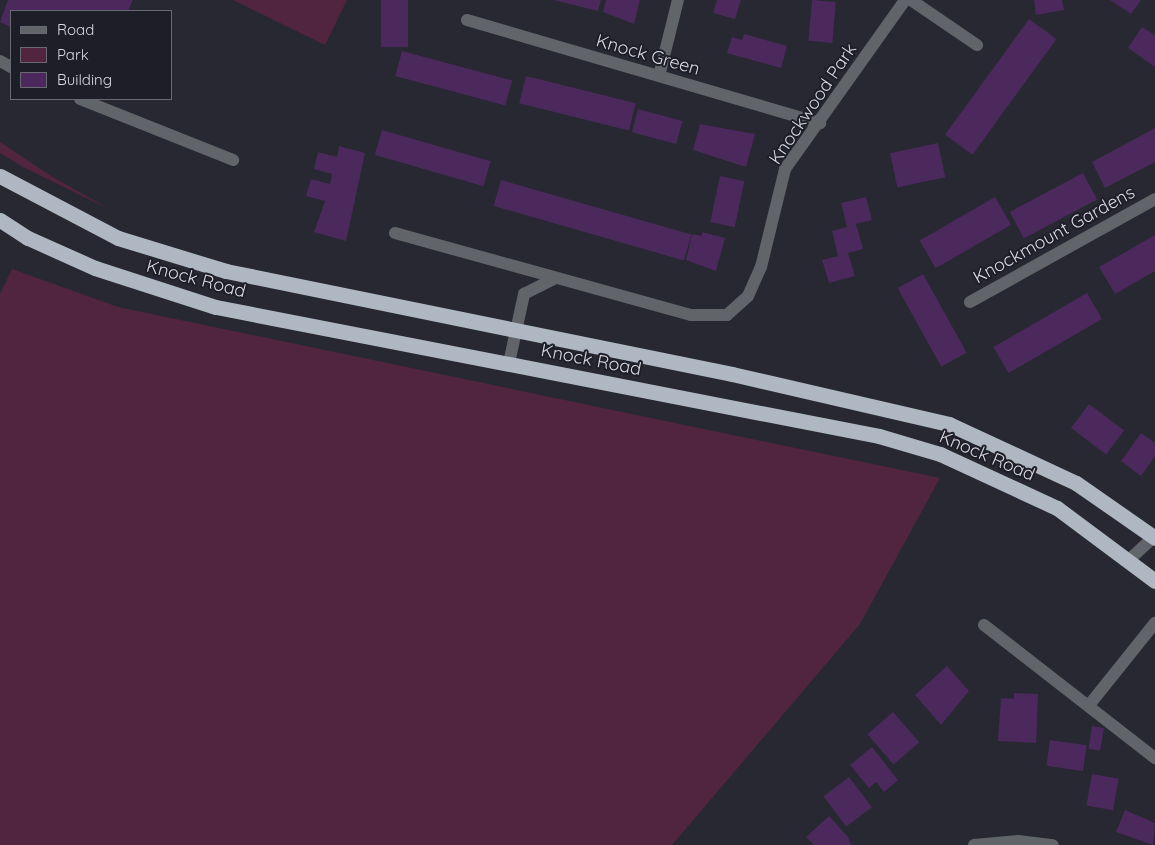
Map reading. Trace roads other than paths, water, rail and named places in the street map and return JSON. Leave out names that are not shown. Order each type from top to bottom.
[{"type":"highway","name":"Knock Road","points":[[0,176],[118,238],[168,255],[949,424],[1076,483],[1155,537]]},
{"type":"highway","name":"Knock Road","points":[[0,220],[28,238],[95,268],[216,307],[879,436],[940,454],[1057,508],[1155,581]]},
{"type":"street","points":[[659,76],[678,0]]},
{"type":"street","name":"Knockwood Park","points":[[395,233],[554,279],[691,315],[727,316],[748,296],[761,267],[785,170],[820,124],[905,0]]},
{"type":"street","points":[[911,0],[977,45]]},
{"type":"street","name":"Knock Green","points":[[467,20],[820,124]]},
{"type":"street","points":[[83,100],[233,160]]},
{"type":"street","name":"Knockmount Gardens","points":[[970,302],[1155,199]]},
{"type":"street","points":[[509,363],[524,294],[554,279]]},
{"type":"street","points":[[1129,560],[1155,537]]},
{"type":"street","points":[[1090,704],[1155,623]]},
{"type":"street","points":[[984,625],[1090,704],[1155,758]]},
{"type":"street","points":[[974,845],[1018,841],[1053,845]]}]
